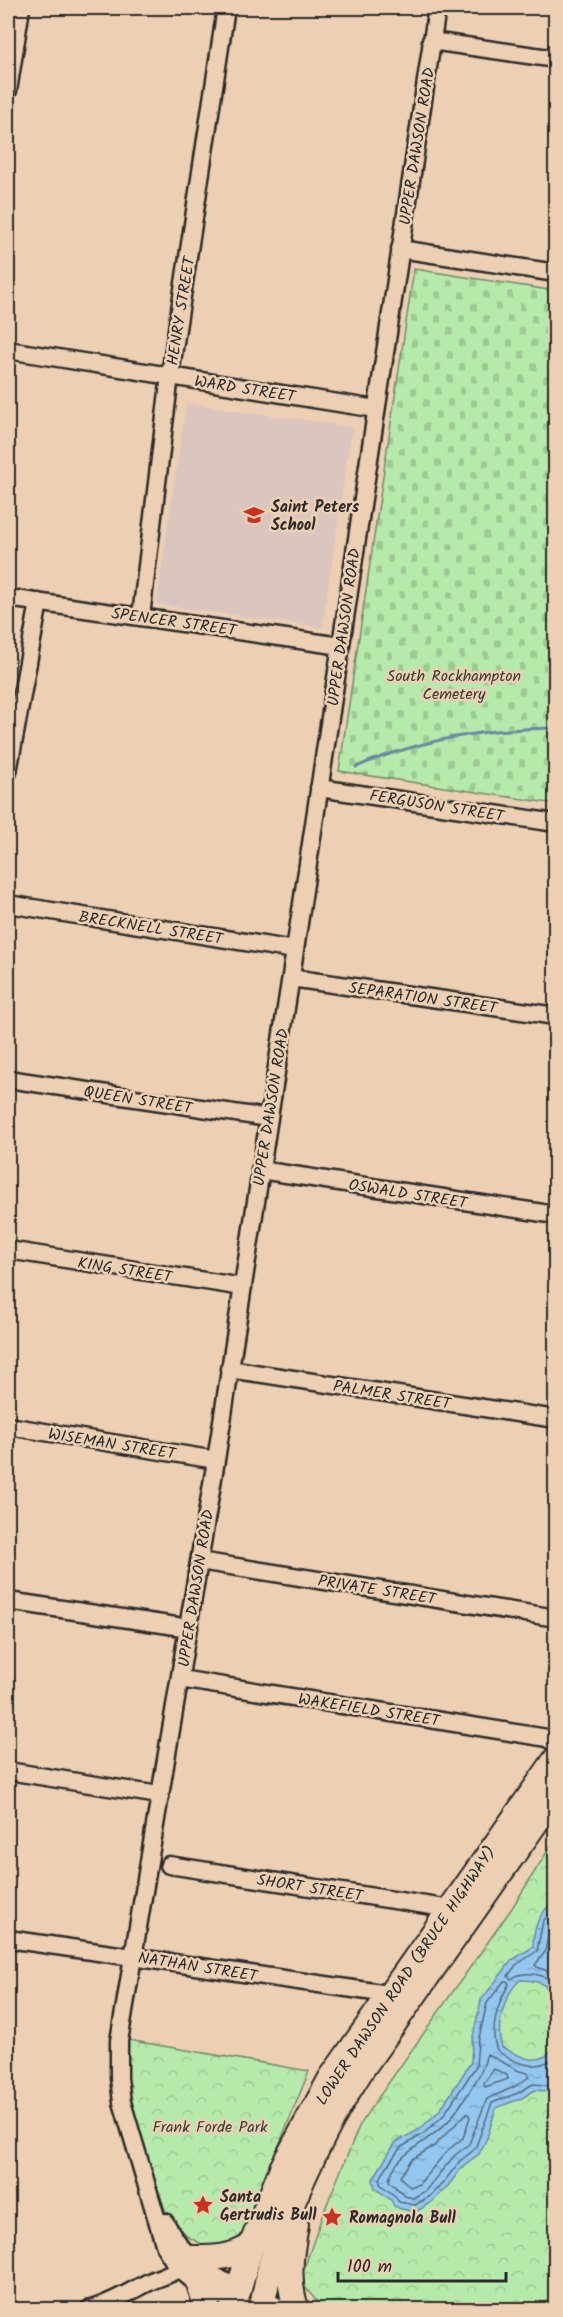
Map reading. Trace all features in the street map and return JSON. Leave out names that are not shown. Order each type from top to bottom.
[{"type":"highway","name":"LOWER DAWSON ROAD (BRUCE HIGHWAY)","points":[[252,2304],[251,2246],[282,2168],[303,2127],[331,2078],[388,1994],[451,1909],[555,1759]]},
{"type":"highway","name":"LOWER DAWSON ROAD (BRUCE HIGHWAY)","points":[[252,2304],[308,2164],[341,2101],[555,1794]]},
{"type":"highway","points":[[297,2310],[292,2297],[290,2256],[308,2164]]},
{"type":"highway","points":[[183,2263],[223,2258],[237,2254],[251,2246]]},
{"type":"street","points":[[8,91],[21,8]]},
{"type":"street","name":"HENRY STREET","points":[[141,616],[170,375],[226,8]]},
{"type":"street","name":"UPPER DAWSON ROAD","points":[[252,2304],[213,2276],[183,2263],[165,2247],[122,2102],[119,2078],[119,2041],[189,1628],[243,1287],[320,788],[435,8]]},
{"type":"street","points":[[431,41],[555,59]]},
{"type":"street","points":[[400,249],[555,273]]},
{"type":"street","name":"WARD STREET","points":[[8,350],[376,410]]},
{"type":"street","name":"SPENCER STREET","points":[[8,598],[341,646]]},
{"type":"street","points":[[8,772],[39,602]]},
{"type":"street","name":"FERGUSON STREET","points":[[320,788],[555,823]]},
{"type":"street","name":"BRECKNELL STREET","points":[[8,904],[295,950]]},
{"type":"street","name":"SEPARATION STREET","points":[[291,978],[555,1016]]},
{"type":"street","name":"QUEEN STREET","points":[[8,1079],[268,1118]]},
{"type":"street","name":"OSWALD STREET","points":[[260,1170],[555,1215]]},
{"type":"street","name":"KING STREET","points":[[8,1250],[243,1287]]},
{"type":"street","name":"PALMER STREET","points":[[230,1369],[555,1419]]},
{"type":"street","name":"WISEMAN STREET","points":[[8,1426],[216,1460]]},
{"type":"street","name":"PRIVATE STREET","points":[[199,1561],[555,1618]]},
{"type":"street","points":[[8,1601],[189,1628]]},
{"type":"street","name":"WAKEFIELD STREET","points":[[180,1679],[547,1738],[555,1744]]},
{"type":"street","points":[[8,1771],[159,1795]]},
{"type":"street","name":"SHORT STREET","points":[[168,1865],[451,1909]]},
{"type":"street","name":"NATHAN STREET","points":[[8,1939],[388,1994]]},
{"type":"street","name":"UPPER DAWSON ROAD","points":[[153,2203],[176,2243],[183,2263],[204,2298],[252,2304]]},
{"type":"street","points":[[149,2282],[162,2260],[165,2247]]},
{"type":"street","points":[[88,2310],[109,2303],[149,2282],[173,2274],[183,2263]]},
{"type":"shaded area","name":"Saint Peters School","points":[[186,403],[352,427],[322,628],[156,604]]},
{"type":"green space","name":"South Rockhampton Cemetery","points":[[414,269],[555,291],[555,804],[339,771]]},
{"type":"green space","points":[[555,1839],[555,2309],[326,2309],[304,2286],[303,2272],[322,2216],[361,2122],[512,1908]]},
{"type":"green space","name":"Frank Forde Park","points":[[128,2040],[309,2071],[243,2234],[224,2248],[206,2246],[188,2237],[166,2212],[143,2149],[127,2083]]},
{"type":"water","points":[[555,1901],[555,1997],[548,1988],[540,1983],[520,1980],[505,2002],[500,2021],[500,2039],[502,2047],[514,2053],[527,2058],[540,2059],[551,2051],[551,2019],[555,2014],[555,2092],[535,2090],[522,2098],[496,2108],[487,2138],[479,2154],[464,2165],[433,2201],[416,2212],[394,2206],[391,2200],[375,2188],[373,2179],[396,2142],[420,2129],[439,2111],[450,2095],[471,2062],[472,2041],[481,2000],[512,1960],[533,1947],[538,1921]]},
{"type":"waterway","points":[[356,767],[404,750],[454,737],[505,730],[556,728]]},
{"type":"place","name":"Saint Peters School","points":[[254,515]]},
{"type":"place","name":"Santa Gertrudis Bull","points":[[203,2205]]},
{"type":"place","name":"Romagnola Bull","points":[[332,2217]]}]
